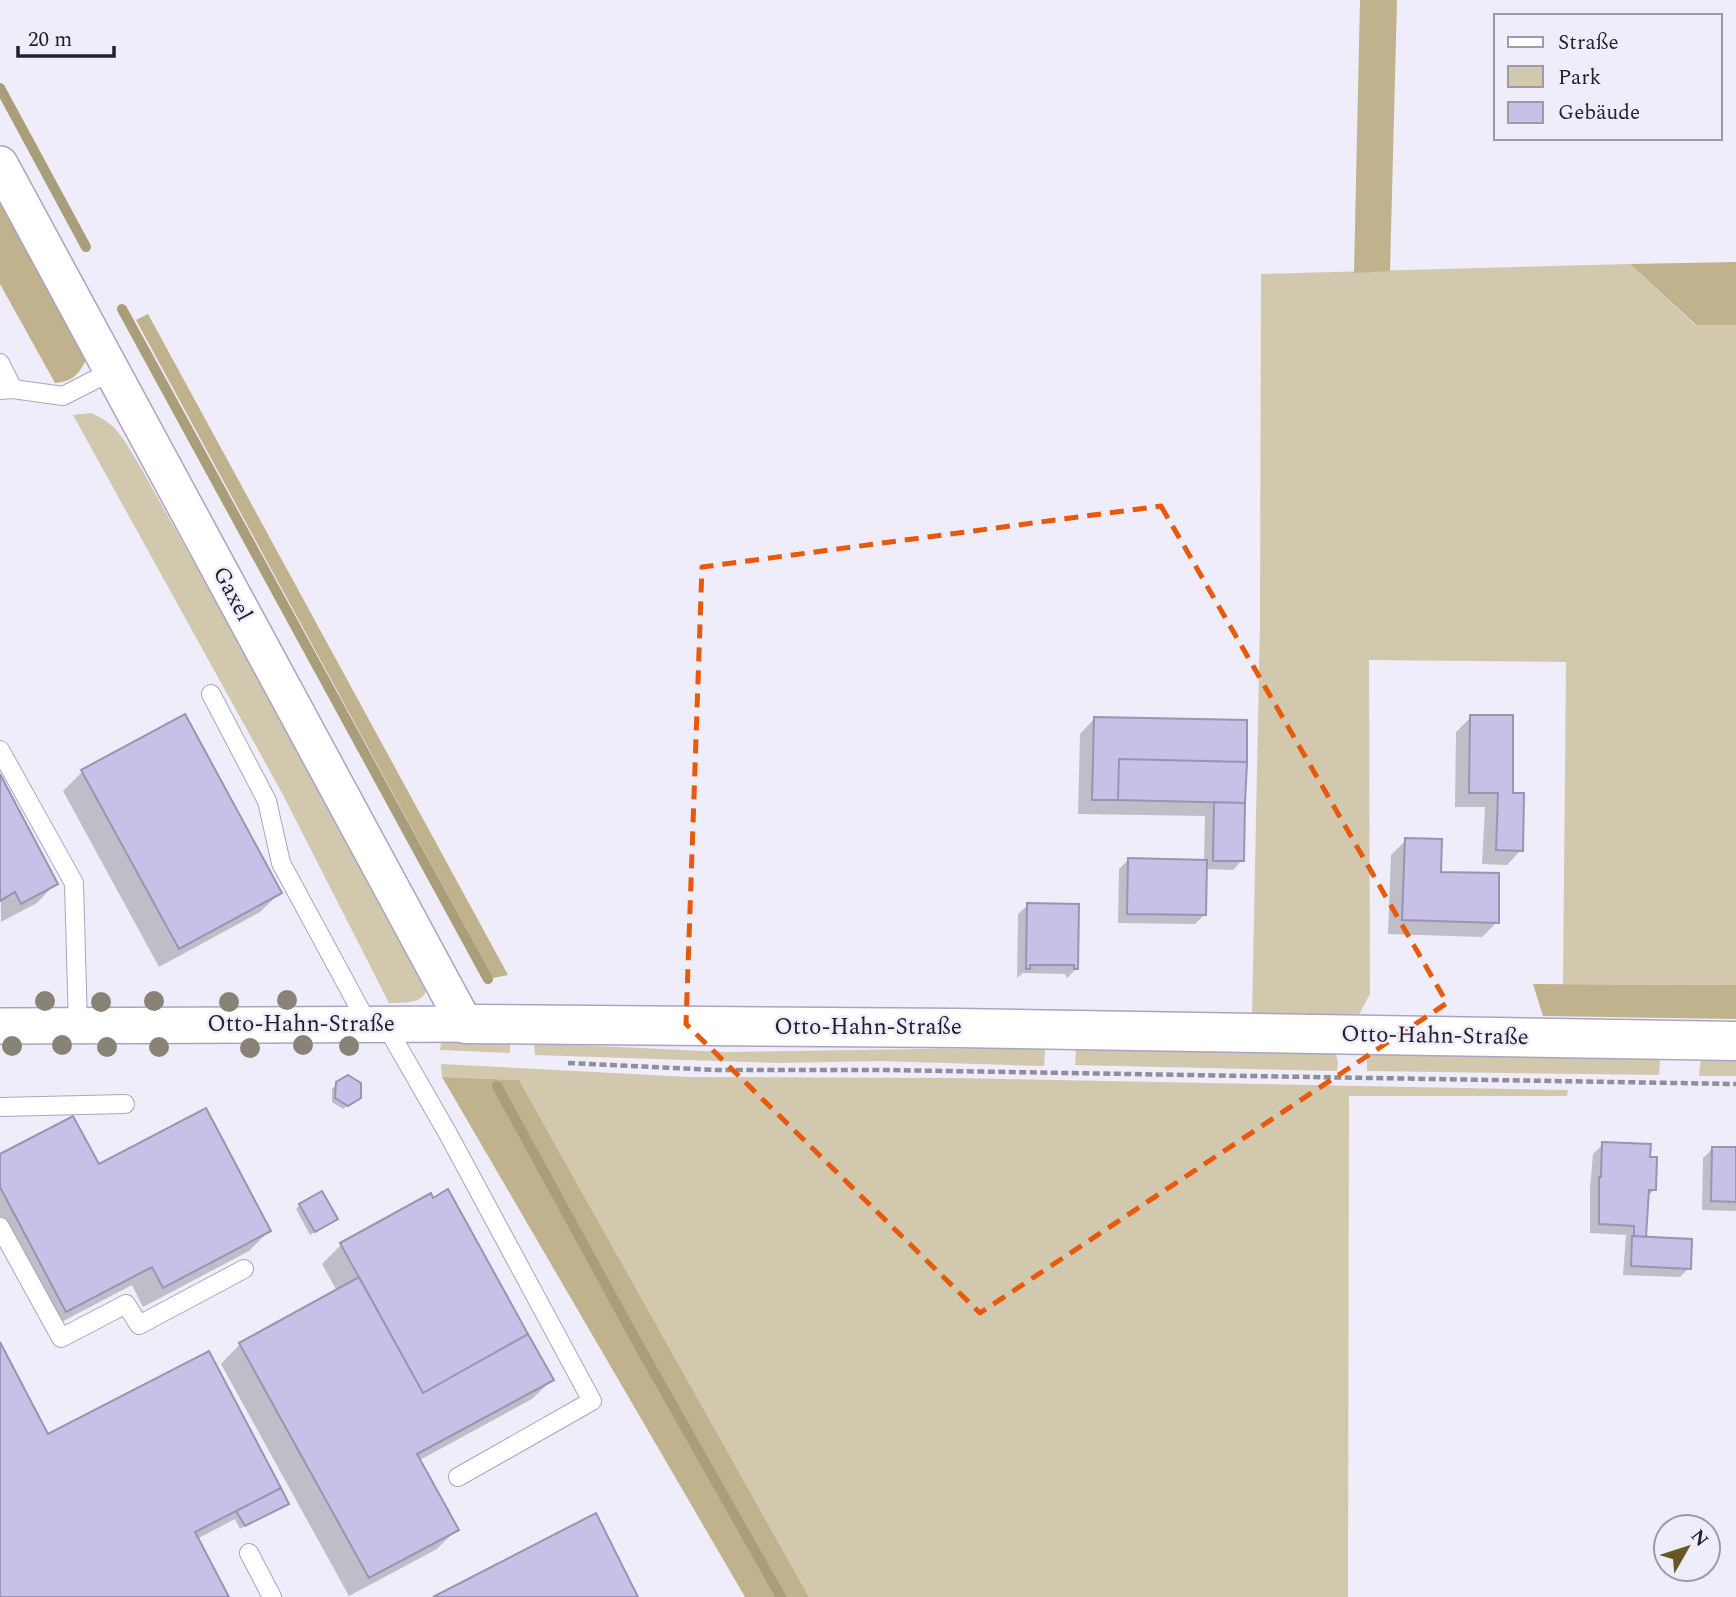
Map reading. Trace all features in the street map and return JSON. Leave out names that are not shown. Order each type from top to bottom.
[{"type":"street","name":"Gaxel","points":[[0,164],[465,1024]]},
{"type":"street","name":"Otto-Hahn-Straße","points":[[0,1026],[465,1024],[972,1028],[1736,1041]]},
{"type":"lane","points":[[0,363],[7,389],[63,396],[112,371]]},
{"type":"lane","points":[[211,694],[267,801],[281,863],[376,1024],[447,1132],[592,1401],[458,1477]]},
{"type":"lane","points":[[0,750],[74,883],[78,1026]]},
{"type":"lane","points":[[0,1107],[125,1104]]},
{"type":"lane","points":[[0,1227],[61,1338],[126,1304],[139,1325],[244,1269]]},
{"type":"lane","points":[[249,1553],[272,1597]]},
{"type":"path","points":[[566,1063],[715,1070],[900,1070],[1736,1084]]},
{"type":"highlighted area","points":[[1161,506],[1447,1003],[980,1313],[686,1024],[702,567]]},
{"type":"green space","points":[[1630,264],[1695,325],[1736,325],[1736,985],[1563,984],[1566,662],[1369,660],[1370,994],[1357,1018],[1252,1015],[1260,623],[1261,274]]},
{"type":"green space","points":[[91,413],[113,427],[137,461],[425,974],[426,991],[418,1000],[389,1003],[282,793],[73,415]]},
{"type":"green space","points":[[441,1042],[510,1044],[510,1053],[440,1050]]},
{"type":"green space","points":[[534,1043],[725,1052],[1042,1047],[1045,1051],[1044,1066],[881,1061],[777,1063],[535,1055]]},
{"type":"green space","points":[[1079,1047],[1335,1051],[1338,1062],[1337,1071],[1075,1065],[1076,1050]]},
{"type":"green space","points":[[1370,1052],[1657,1056],[1660,1061],[1659,1075],[1367,1071],[1367,1056]]},
{"type":"green space","points":[[1701,1057],[1736,1058],[1736,1076],[1699,1076]]},
{"type":"green space","points":[[441,1064],[690,1077],[952,1078],[1568,1090],[1567,1096],[1349,1096],[1348,1597],[809,1597],[519,1080],[442,1077]]},
{"type":"shaded area","points":[[1360,0],[1397,0],[1390,271],[1354,273]]},
{"type":"shaded area","points":[[0,184],[89,354],[80,371],[68,380],[55,383],[0,284]]},
{"type":"shaded area","points":[[1736,262],[1736,325],[1696,325],[1630,264]]},
{"type":"shaded area","points":[[148,314],[508,975],[493,978],[136,320]]},
{"type":"shaded area","points":[[1533,984],[1736,985],[1736,1019],[1543,1016]]},
{"type":"shaded area","points":[[442,1077],[519,1080],[809,1597],[745,1597]]},
{"type":"building","points":[[185,714],[282,893],[179,949],[81,770]]},
{"type":"building","points":[[1470,715],[1513,715],[1513,793],[1524,793],[1523,851],[1496,850],[1498,793],[1469,793]]},
{"type":"building","points":[[1094,717],[1247,720],[1247,762],[1119,759],[1118,800],[1092,800]]},
{"type":"building","points":[[1119,759],[1247,762],[1245,803],[1118,800]]},
{"type":"building","points":[[0,774],[58,884],[21,904],[15,892],[0,901]]},
{"type":"building","points":[[1214,802],[1245,803],[1244,861],[1213,861]]},
{"type":"building","points":[[1405,838],[1442,839],[1441,872],[1499,873],[1499,923],[1402,920]]},
{"type":"building","points":[[1128,858],[1207,860],[1206,915],[1127,914]]},
{"type":"building","points":[[1027,903],[1079,904],[1078,969],[1074,969],[1074,965],[1030,965],[1030,969],[1026,969]]},
{"type":"building","points":[[348,1075],[361,1083],[361,1098],[348,1106],[335,1098],[336,1082]]},
{"type":"building","points":[[206,1108],[271,1231],[163,1288],[152,1267],[66,1312],[0,1187],[0,1154],[73,1116],[99,1164]]},
{"type":"building","points":[[1602,1142],[1651,1144],[1650,1157],[1657,1157],[1656,1190],[1649,1190],[1646,1237],[1634,1236],[1634,1226],[1599,1224]]},
{"type":"building","points":[[1712,1147],[1736,1147],[1736,1202],[1711,1201]]},
{"type":"building","points":[[448,1189],[528,1334],[423,1393],[340,1243],[431,1193],[433,1198]]},
{"type":"building","points":[[322,1191],[338,1219],[315,1232],[299,1204]]},
{"type":"building","points":[[1632,1236],[1692,1239],[1691,1269],[1631,1266]]},
{"type":"building","points":[[359,1277],[423,1393],[528,1334],[554,1380],[417,1454],[459,1530],[369,1578],[239,1343]]},
{"type":"building","points":[[0,1342],[48,1434],[209,1351],[281,1488],[195,1532],[229,1597],[0,1597]]},
{"type":"building","points":[[281,1488],[289,1504],[245,1526],[236,1511]]},
{"type":"building","points":[[596,1513],[638,1597],[433,1597]]},
{"type":"waterway","points":[[0,88],[86,247]]},
{"type":"waterway","points":[[122,309],[488,979]]},
{"type":"waterway","points":[[497,1086],[781,1597]]}]
